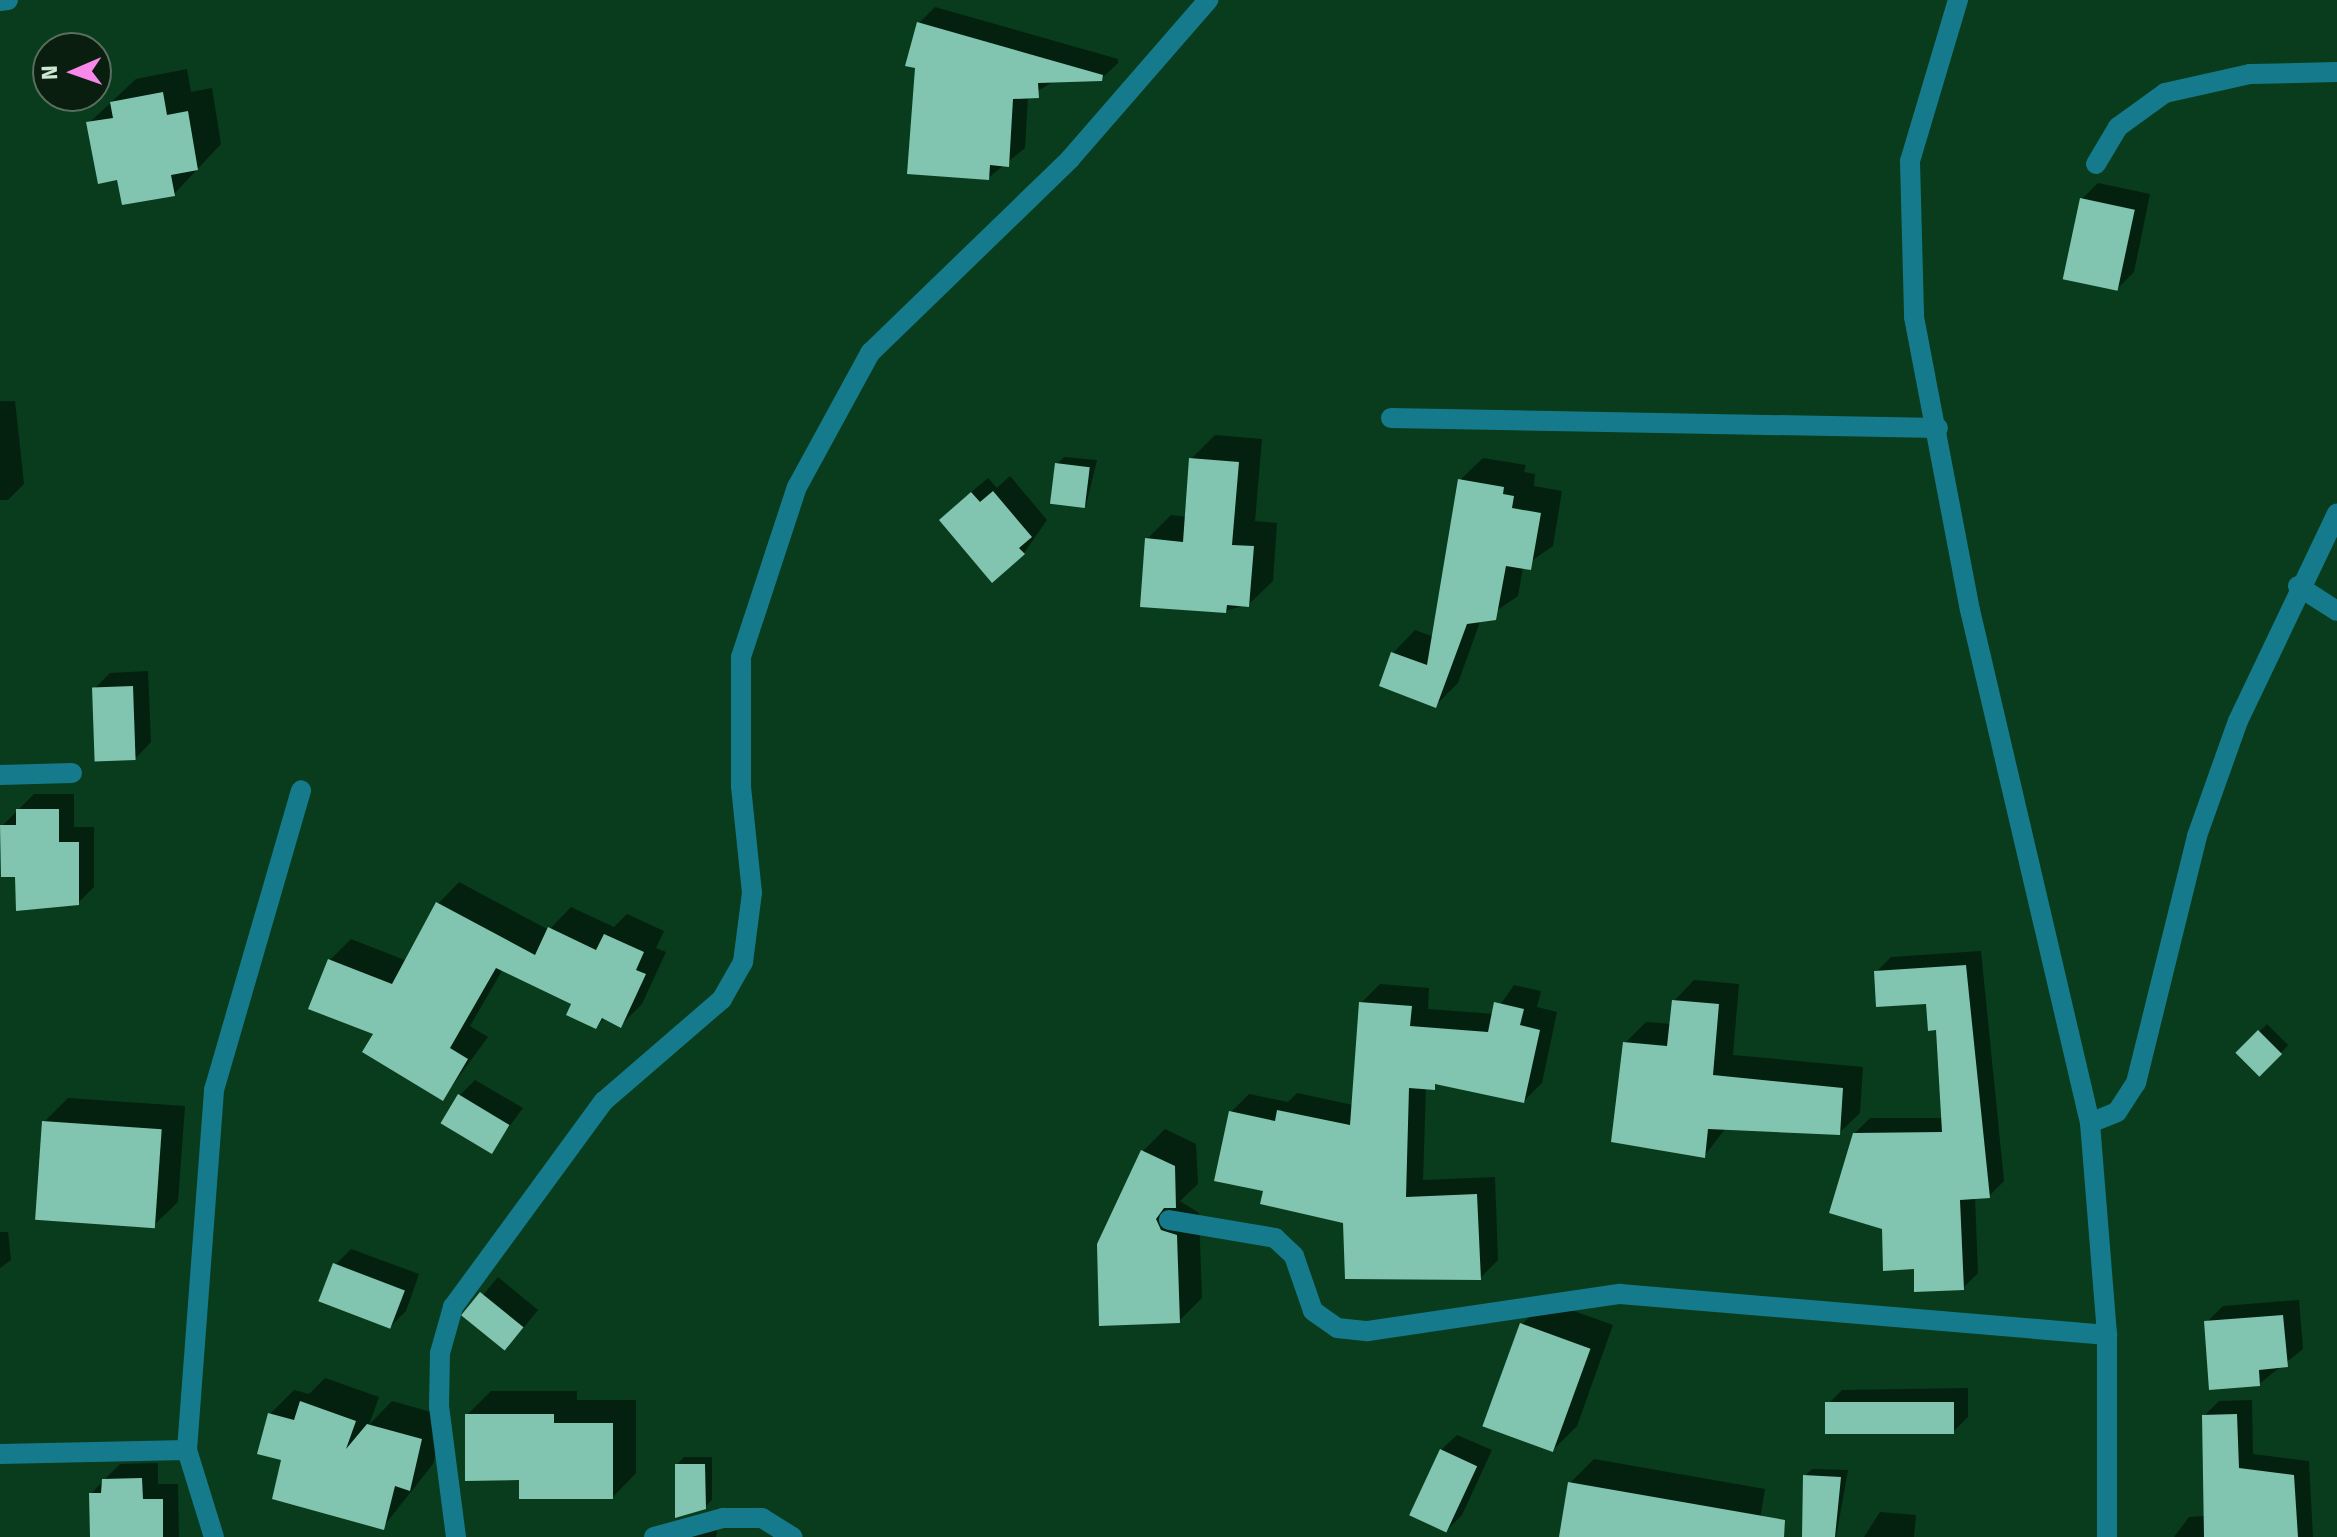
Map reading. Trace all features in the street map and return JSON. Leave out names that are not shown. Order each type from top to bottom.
[{"type":"street","points":[[0,1],[8,0]]},
{"type":"street","points":[[456,1537],[439,1406],[440,1353],[453,1307],[604,1101],[722,999],[743,962],[752,893],[741,786],[741,657],[797,487],[870,353],[1070,159],[1208,0]]},
{"type":"street","points":[[1958,0],[1910,161],[1908,221],[1914,317],[1938,428],[1970,610],[2090,1123],[2107,1335],[2107,1537]]},
{"type":"street","points":[[2096,164],[2118,127],[2165,93],[2250,74],[2337,72]]},
{"type":"street","points":[[1391,418],[1938,428]]},
{"type":"street","points":[[2090,1123],[2117,1112],[2136,1083],[2197,836],[2238,721],[2298,586],[2337,513]]},
{"type":"street","points":[[2298,586],[2337,611]]},
{"type":"street","points":[[0,775],[72,773]]},
{"type":"street","points":[[214,1537],[187,1450],[214,1090],[301,790]]},
{"type":"street","points":[[1169,1220],[1275,1238],[1294,1256],[1313,1311],[1337,1328],[1368,1331],[1620,1294],[2107,1335]]},
{"type":"street","points":[[0,1454],[187,1450]]},
{"type":"street","points":[[654,1537],[723,1518],[762,1518],[793,1537]]},
{"type":"building","points":[[917,22],[1103,75],[1102,81],[1038,83],[1039,98],[1013,99],[1009,167],[990,165],[989,180],[907,174],[915,68],[905,66]]},
{"type":"building","points":[[163,92],[167,115],[188,111],[198,170],[171,175],[175,196],[122,205],[117,180],[98,184],[86,122],[113,118],[112,102]]},
{"type":"building","points":[[2080,198],[2135,210],[2118,291],[2063,279]]},
{"type":"building","points":[[1189,458],[1239,462],[1232,545],[1254,546],[1249,607],[1227,605],[1226,613],[1140,607],[1145,538],[1183,542]]},
{"type":"building","points":[[1055,463],[1090,467],[1085,508],[1050,504]]},
{"type":"building","points":[[1458,479],[1504,487],[1503,494],[1514,496],[1512,508],[1541,513],[1531,570],[1506,566],[1496,620],[1467,624],[1436,708],[1379,686],[1391,652],[1427,665]]},
{"type":"building","points":[[993,491],[1032,537],[1019,548],[1025,554],[992,583],[939,520],[971,492],[980,502]]},
{"type":"building","points":[[133,686],[136,760],[95,761],[92,687]]},
{"type":"building","points":[[16,809],[59,809],[59,842],[79,842],[79,905],[16,911],[15,877],[1,877],[0,825],[16,825]]},
{"type":"building","points":[[436,902],[535,955],[548,927],[596,950],[604,934],[644,952],[636,970],[646,974],[621,1028],[602,1018],[596,1029],[566,1015],[571,1004],[496,968],[450,1048],[468,1059],[443,1101],[362,1052],[373,1034],[308,1009],[328,959],[392,984]]},
{"type":"building","points":[[1966,965],[1990,1198],[1960,1200],[1964,1290],[1914,1292],[1914,1269],[1883,1271],[1882,1229],[1829,1213],[1853,1133],[1942,1132],[1936,1030],[1928,1031],[1926,1004],[1876,1007],[1874,971]]},
{"type":"building","points":[[1672,1000],[1719,1004],[1713,1075],[1843,1088],[1840,1135],[1708,1129],[1705,1158],[1611,1142],[1623,1042],[1667,1046]]},
{"type":"building","points":[[1359,1002],[1412,1006],[1410,1026],[1488,1032],[1494,1002],[1524,1009],[1520,1025],[1540,1030],[1524,1103],[1435,1084],[1435,1090],[1409,1088],[1406,1197],[1477,1194],[1481,1280],[1345,1279],[1343,1223],[1260,1204],[1263,1191],[1214,1181],[1229,1111],[1275,1121],[1277,1110],[1350,1125]]},
{"type":"building","points":[[2258,1030],[2282,1054],[2259,1077],[2235,1053]]},
{"type":"building","points":[[458,1094],[509,1125],[492,1154],[440,1123]]},
{"type":"building","points":[[42,1121],[162,1129],[155,1228],[35,1220]]},
{"type":"building","points":[[1141,1150],[1175,1166],[1176,1208],[1164,1208],[1156,1219],[1161,1230],[1177,1235],[1180,1323],[1099,1326],[1097,1244]]},
{"type":"building","points":[[333,1263],[405,1291],[390,1329],[318,1301]]},
{"type":"building","points":[[480,1292],[524,1327],[505,1351],[461,1315]]},
{"type":"building","points":[[2283,1315],[2288,1367],[2259,1370],[2260,1386],[2209,1390],[2204,1321]]},
{"type":"building","points":[[1520,1323],[1590,1349],[1553,1452],[1482,1426]]},
{"type":"building","points":[[300,1401],[356,1421],[346,1449],[367,1424],[422,1439],[410,1491],[395,1486],[384,1530],[272,1499],[281,1460],[257,1454],[268,1413],[294,1420]]},
{"type":"building","points":[[1825,1402],[1954,1402],[1954,1434],[1825,1434]]},
{"type":"building","points":[[465,1414],[554,1414],[554,1423],[613,1423],[613,1499],[519,1499],[519,1480],[465,1481]]},
{"type":"building","points":[[2237,1414],[2239,1468],[2294,1475],[2298,1537],[2204,1537],[2202,1415]]},
{"type":"building","points":[[1440,1449],[1477,1466],[1446,1532],[1409,1515]]},
{"type":"building","points":[[675,1464],[705,1464],[706,1509],[675,1518]]},
{"type":"building","points":[[1803,1475],[1841,1477],[1835,1537],[1802,1537]]},
{"type":"building","points":[[142,1478],[143,1499],[163,1499],[163,1537],[90,1537],[89,1493],[101,1493],[102,1479]]},
{"type":"building","points":[[1568,1482],[1785,1520],[1784,1537],[1559,1537]]}]
